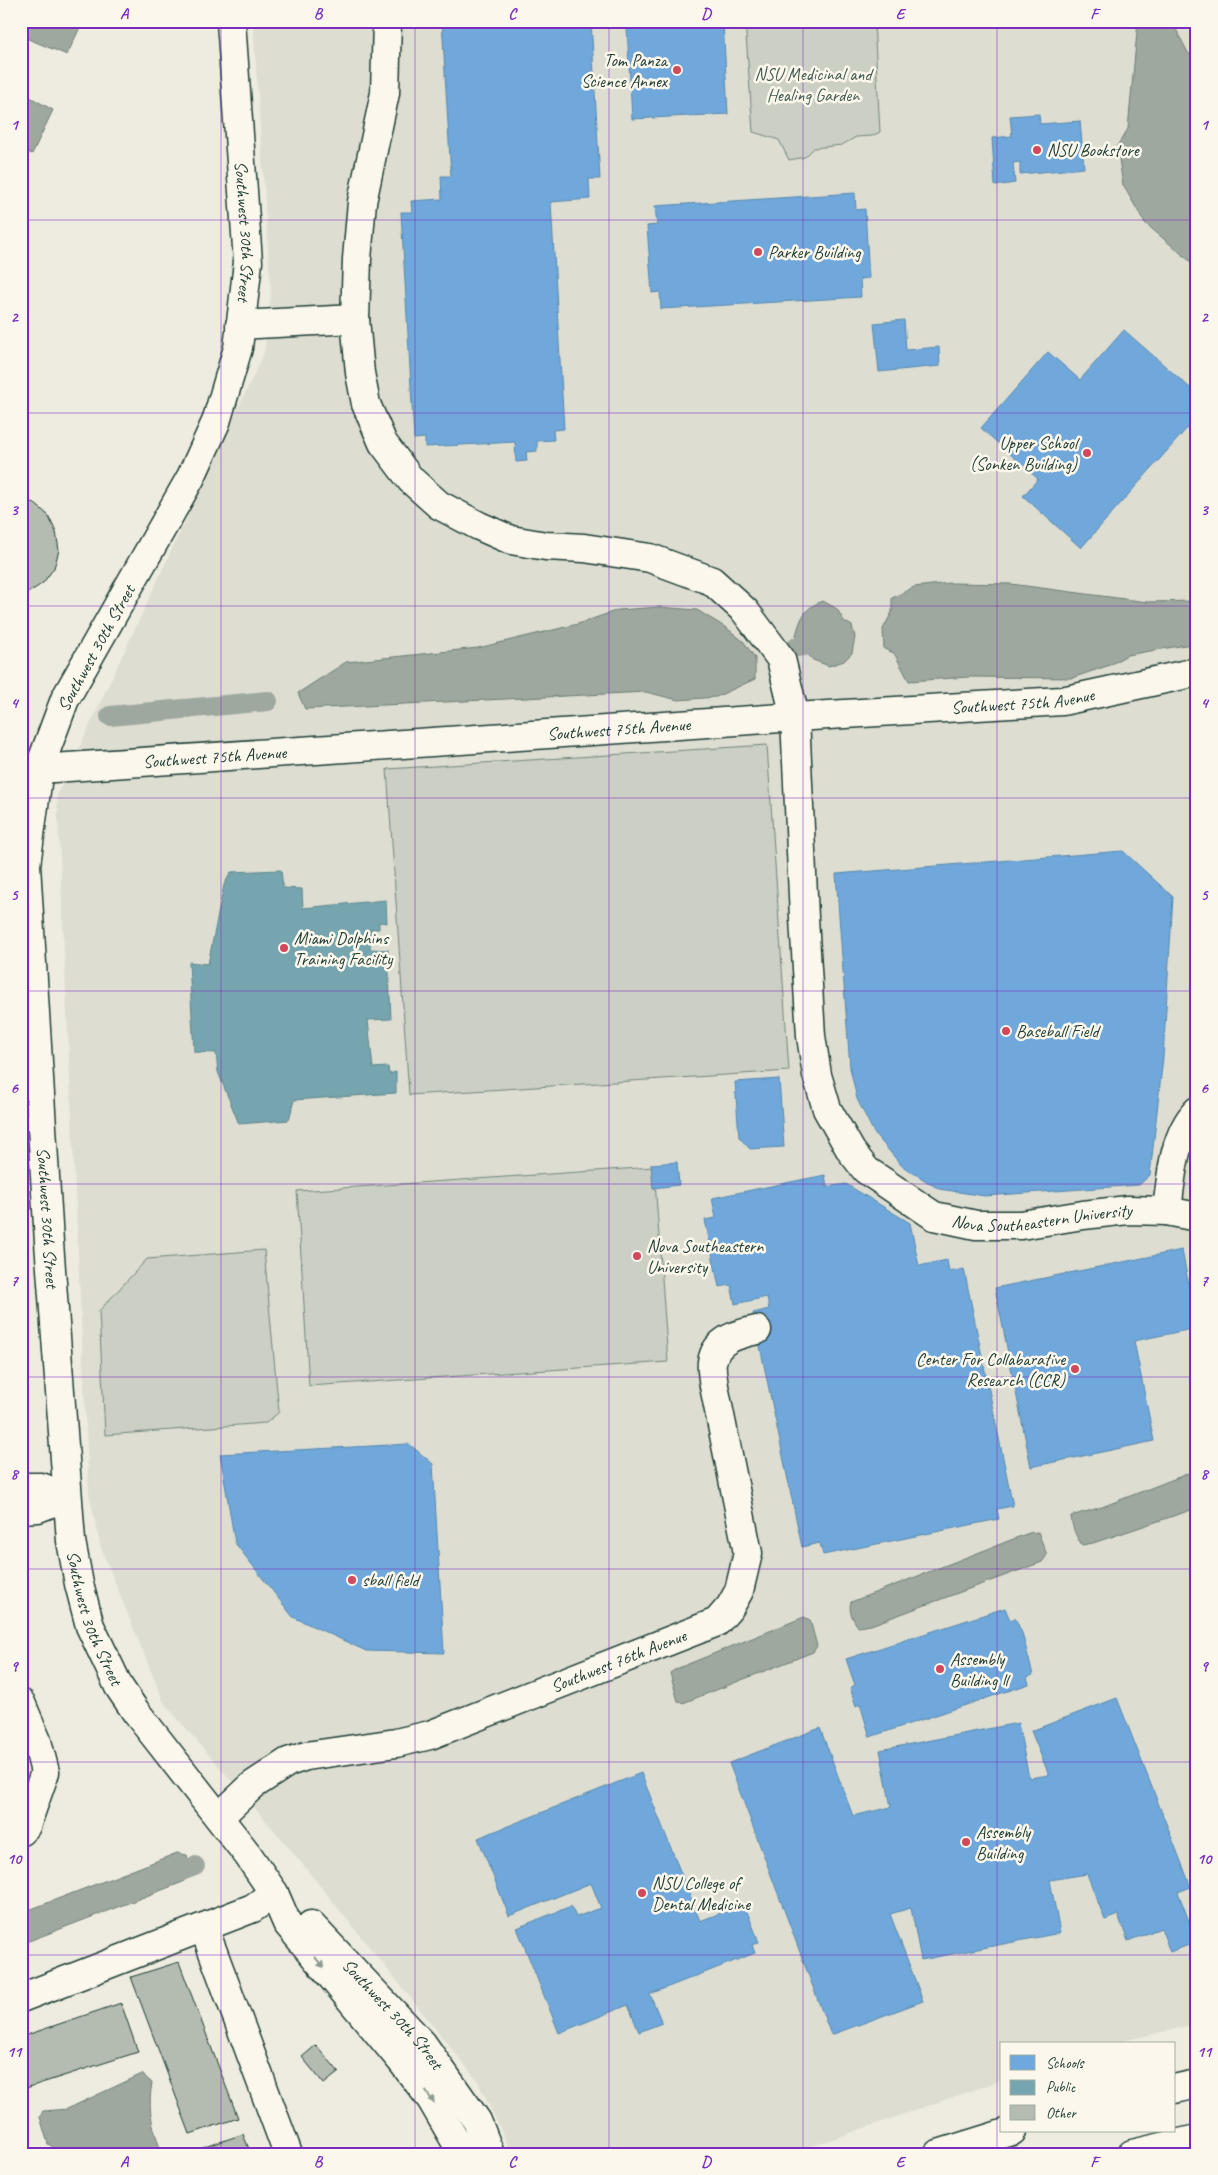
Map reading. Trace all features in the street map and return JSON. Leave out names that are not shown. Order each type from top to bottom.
[{"type":"street","name":"Southwest 30th Street","points":[[231,21],[248,262],[238,348],[216,422],[191,477],[65,699],[39,769],[26,865],[66,1497],[74,1562],[80,1591],[90,1626],[107,1665],[136,1712],[248,1855],[274,1893],[287,1923],[431,2099],[463,2154]]},
{"type":"street","name":"Nova Southeastern University","points":[[387,21],[385,93],[362,202],[357,259],[355,319],[360,373],[366,404],[383,443],[411,480],[439,504],[479,526],[512,540],[546,546],[584,548],[650,558],[712,581],[745,611],[781,659],[794,717],[811,1036],[816,1075],[827,1110],[851,1151],[866,1170],[934,1216],[976,1225],[1022,1225],[1128,1210],[1167,1211],[1197,1217]]},
{"type":"street","points":[[240,325],[355,319]]},
{"type":"street","name":"Southwest 75th Avenue","points":[[39,769],[794,717],[1062,701],[1197,672]]},
{"type":"street","points":[[1167,1211],[1174,1162],[1181,1136],[1197,1111]]},
{"type":"street","name":"Southwest 76th Avenue","points":[[219,1817],[253,1785],[288,1762],[306,1756],[396,1743],[430,1734],[717,1622],[730,1607],[740,1591],[748,1553],[714,1386],[712,1361],[720,1346],[733,1335],[757,1330]]},
{"type":"street","points":[[21,1487],[41,1487],[66,1497]]},
{"type":"street","points":[[21,1509],[38,1508],[66,1497]]},
{"type":"street","points":[[21,1703],[37,1741],[45,1772],[26,1826],[21,1830]]},
{"type":"street","name":"Southwest 30th Street","points":[[274,1893],[297,1911],[422,2043],[477,2121],[490,2154]]},
{"type":"street","points":[[21,1998],[253,1908],[274,1893]]},
{"type":"street","points":[[204,1928],[288,2154]]},
{"type":"street","points":[[1176,2089],[1197,2084]]},
{"type":"street","points":[[938,2154],[1009,2132]]},
{"type":"street","points":[[1132,2154],[1197,2139]]},
{"type":"shaded area","points":[[21,21],[83,21],[67,55],[21,36]]},
{"type":"shaded area","name":"Nova Southeastern University","points":[[253,21],[1197,21],[1197,2024],[1119,2042],[1000,2042],[1000,2081],[790,2154],[512,2154],[477,2080],[286,1844],[164,1703],[101,1548],[89,1493],[57,795],[264,353],[271,295]]},
{"type":"shaded area","points":[[1138,21],[1174,21],[1174,25],[1188,53],[1197,58],[1197,267],[1145,223],[1123,185],[1117,146],[1128,129]]},
{"type":"shaded area","points":[[21,92],[53,110],[32,154],[21,149]]},
{"type":"shaded area","points":[[950,583],[1011,584],[1147,602],[1197,601],[1197,643],[1127,655],[1110,665],[1072,678],[969,677],[909,681],[894,653],[884,649],[883,629],[892,612],[892,598],[914,587]]},
{"type":"shaded area","points":[[823,601],[837,609],[844,621],[852,626],[855,637],[852,653],[844,661],[829,666],[813,660],[804,650],[796,635],[800,623],[808,610]]},
{"type":"shaded area","points":[[659,607],[697,610],[728,629],[744,642],[755,658],[755,679],[716,697],[678,700],[646,692],[305,709],[298,693],[346,662],[478,648],[578,624],[618,610]]},
{"type":"shaded area","points":[[1197,1470],[1197,1508],[1093,1543],[1082,1545],[1080,1542],[1073,1528],[1071,1516],[1102,1507]]},
{"type":"shaded area","points":[[1038,1532],[1047,1555],[1042,1562],[871,1625],[858,1627],[853,1618],[850,1609],[851,1602],[1029,1533]]},
{"type":"shaded area","points":[[804,1617],[810,1620],[817,1646],[813,1652],[683,1703],[678,1701],[670,1673],[676,1669]]},
{"type":"shaded area","points":[[177,1853],[187,1855],[191,1872],[183,1882],[21,1944],[21,1913]]},
{"type":"shaded area","points":[[142,2074],[152,2083],[150,2102],[152,2119],[162,2154],[65,2154],[48,2144],[40,2117],[43,2111],[67,2109]]},
{"type":"green space","name":"NSU Medicinal and Healing Garden","points":[[745,21],[874,21],[880,132],[872,136],[856,137],[842,145],[814,148],[805,157],[789,160],[779,140],[753,132]]},
{"type":"green space","points":[[767,745],[789,1071],[409,1095],[387,769]]},
{"type":"green space","points":[[654,1167],[668,1362],[309,1386],[297,1191]]},
{"type":"green space","points":[[264,1250],[279,1412],[266,1423],[105,1435],[99,1311],[147,1259]]},
{"type":"building: Schools","points":[[442,21],[591,21],[600,179],[589,179],[590,199],[551,202],[564,429],[553,430],[554,440],[537,441],[537,451],[526,452],[527,461],[516,462],[515,442],[425,447],[425,438],[414,439],[401,212],[412,212],[411,201],[442,199],[441,176],[451,176]]},
{"type":"building: Schools","name":"Tom Panza Science Annex","points":[[723,21],[728,114],[632,119],[627,27]]},
{"type":"building: Schools","name":"NSU Bookstore","points":[[1039,114],[1040,124],[1080,121],[1084,168],[1020,174],[1020,162],[1013,163],[1015,183],[995,186],[992,138],[1012,136],[1010,116]]},
{"type":"building: Schools","name":"Parker Building","points":[[855,193],[856,210],[865,209],[869,278],[860,279],[861,297],[661,309],[660,292],[652,293],[647,226],[657,225],[655,206]]},
{"type":"building: Schools","points":[[904,320],[906,350],[939,347],[940,366],[879,372],[874,323]]},
{"type":"building: Schools","name":"Upper School (Sonken Building)","points":[[1124,330],[1197,394],[1197,417],[1081,548],[1023,496],[1038,479],[981,428],[1048,352],[1080,380]]},
{"type":"building: Schools","name":"Baseball Field","points":[[1123,851],[1173,897],[1163,1057],[1150,1175],[1139,1185],[985,1196],[939,1189],[902,1166],[874,1133],[857,1099],[850,1068],[836,874]]},
{"type":"building: Schools","points":[[779,1079],[784,1147],[750,1149],[739,1137],[735,1082]]},
{"type":"building: Schools","points":[[677,1162],[679,1185],[653,1188],[651,1164]]},
{"type":"building: Schools","points":[[825,1175],[827,1187],[846,1184],[910,1223],[919,1266],[947,1260],[949,1272],[964,1269],[1013,1506],[997,1509],[999,1519],[823,1555],[820,1543],[802,1547],[753,1313],[769,1309],[767,1297],[735,1304],[731,1285],[719,1287],[705,1220],[716,1218],[712,1198]]},
{"type":"building: Schools","name":"Center For Collabarative Research (CCR)","points":[[1182,1250],[1197,1328],[1134,1341],[1154,1441],[1031,1467],[995,1288]]},
{"type":"building: Schools","name":"sball field","points":[[409,1444],[433,1464],[444,1653],[366,1651],[293,1617],[235,1543],[220,1454]]},
{"type":"building: Schools","name":"Assembly Building ll","points":[[1005,1608],[1010,1620],[1015,1618],[1022,1633],[1033,1675],[1027,1677],[1029,1684],[870,1737],[860,1704],[856,1706],[850,1688],[855,1685],[846,1659]]},
{"type":"building: Schools","name":"Assembly Building","points":[[1117,1698],[1191,1887],[1178,1892],[1197,1942],[1170,1952],[1161,1928],[1128,1941],[1118,1915],[1105,1920],[1087,1874],[1050,1880],[1060,1933],[921,1960],[911,1908],[890,1914],[923,2001],[831,2035],[729,1763],[820,1728],[853,1816],[891,1807],[880,1750],[1018,1723],[1029,1778],[1049,1775],[1031,1731]]},
{"type":"building: Schools","name":"NSU College of Dental Medicine","points":[[641,1773],[700,1921],[744,1904],[759,1942],[752,1945],[755,1953],[650,1994],[662,2023],[639,2032],[628,2005],[559,2033],[517,1928],[571,1906],[576,1917],[601,1908],[591,1883],[509,1916],[478,1838]]},
{"type":"building: Public","points":[[281,870],[283,888],[302,889],[303,908],[386,900],[387,923],[379,922],[379,929],[371,929],[370,949],[388,950],[391,1019],[368,1020],[373,1068],[388,1067],[389,1074],[396,1072],[396,1093],[294,1100],[289,1120],[239,1124],[218,1072],[216,1053],[194,1052],[189,962],[208,964],[224,885],[231,872]]},
{"type":"building: Other","points":[[21,499],[34,503],[48,515],[56,532],[59,550],[54,568],[43,583],[28,593],[21,594]]},
{"type":"building: Other","points":[[179,1962],[238,2118],[190,2134],[131,1977]]},
{"type":"building: Other","points":[[121,2003],[138,2052],[23,2089],[21,2084],[21,2037]]},
{"type":"building: Other","points":[[316,2045],[339,2072],[324,2084],[302,2057]]},
{"type":"building: Other","points":[[243,2134],[251,2154],[198,2154],[197,2150]]},
{"type":"waterway","points":[[797,647],[830,642]]},
{"type":"waterway","points":[[110,716],[268,701]]},
{"type":"waterway","points":[[166,1877],[195,1866]]},
{"type":"place","name":"Tom Panza Science Annex","points":[[677,70]]},
{"type":"place","name":"NSU Bookstore","points":[[1037,150]]},
{"type":"place","name":"Parker Building","points":[[758,252]]},
{"type":"place","name":"Upper School (Sonken Building)","points":[[1087,453]]},
{"type":"place","name":"Miami Dolphins Training Facility","points":[[284,948]]},
{"type":"place","name":"Baseball Field","points":[[1006,1031]]},
{"type":"place","name":"Nova Southeastern University","points":[[637,1256]]},
{"type":"place","name":"Center For Collabarative Research (CCR)","points":[[1075,1369]]},
{"type":"place","name":"sball field","points":[[352,1580]]},
{"type":"place","name":"Assembly Building ll","points":[[940,1669]]},
{"type":"place","name":"Assembly Building","points":[[966,1842]]},
{"type":"place","name":"NSU College of Dental Medicine","points":[[642,1893]]}]
